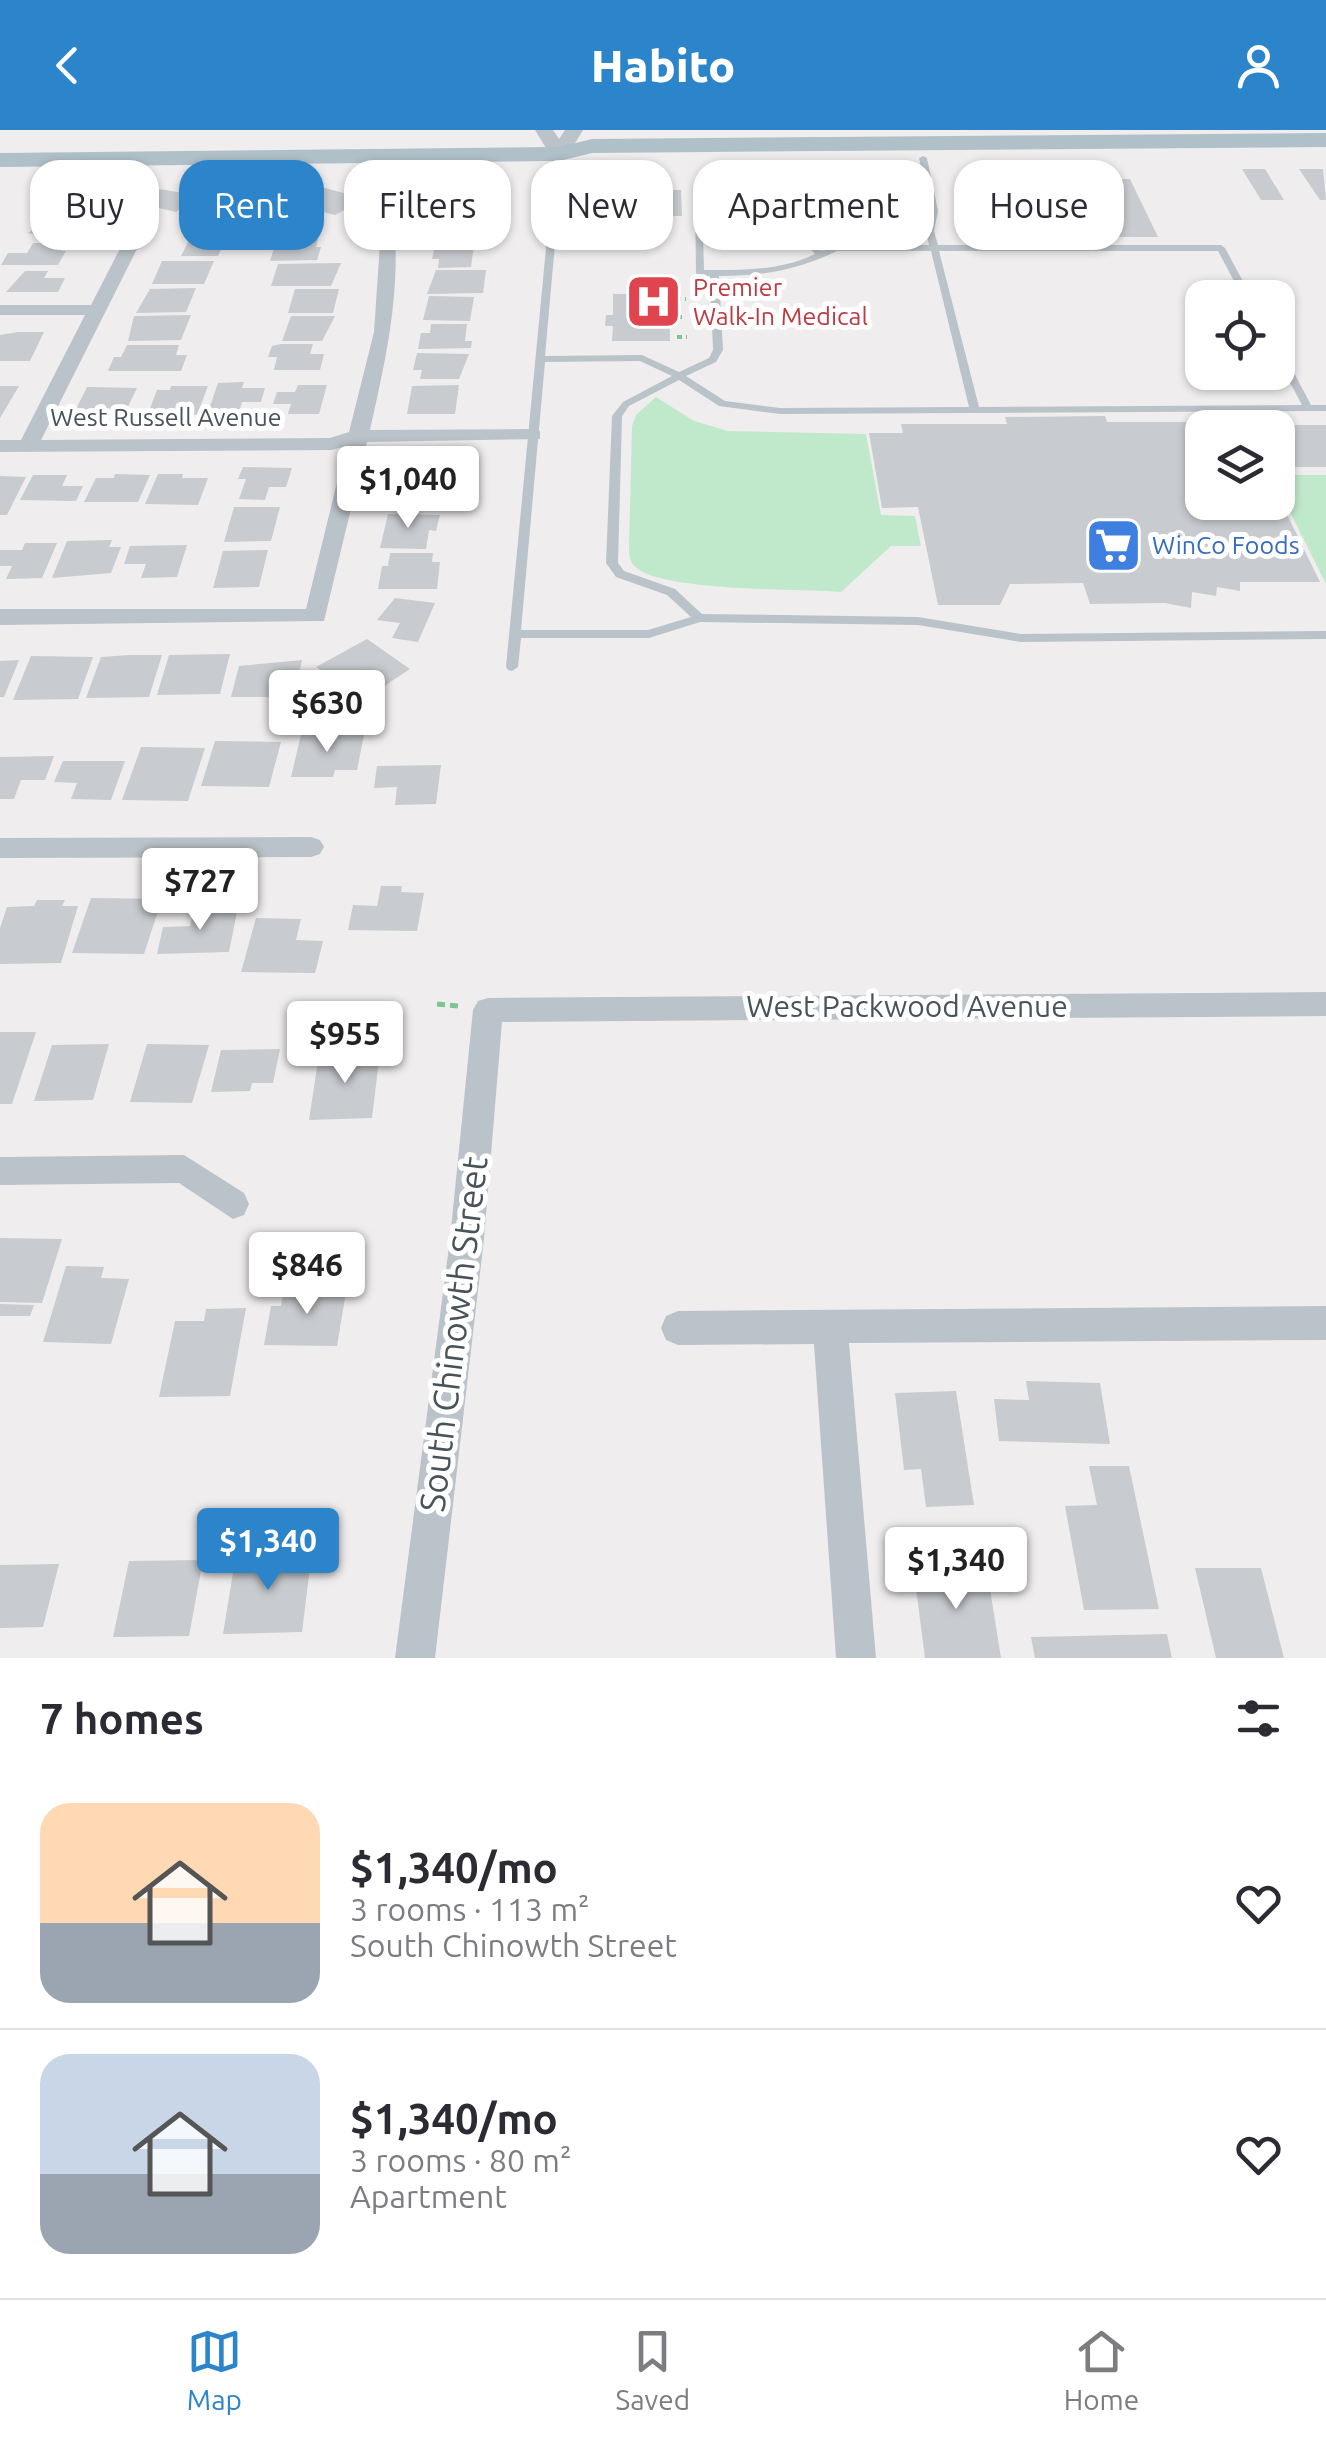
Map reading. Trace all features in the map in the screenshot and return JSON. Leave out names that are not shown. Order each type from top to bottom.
[{"type":"main road","points":[[918,144],[929,152],[1121,149],[1235,135],[1326,140]]},
{"type":"main road","points":[[0,160],[559,154],[592,162],[918,144],[1326,156]]},
{"type":"street","points":[[544,130],[559,154],[574,130]]},
{"type":"street","points":[[28,446],[127,250]]},
{"type":"street","points":[[0,616],[316,616],[349,444],[384,332],[388,250]]},
{"type":"street","points":[[0,310],[96,310]]},
{"type":"street","name":"West Russell Avenue","points":[[0,446],[532,444]]},
{"type":"street","points":[[0,848],[311,847]]},
{"type":"street","name":"West Packwood Avenue","points":[[488,1010],[1326,1004]]},
{"type":"street","name":"South Chinowth Street","points":[[416,1658],[467,1239],[488,1010]]},
{"type":"street","points":[[0,1171],[184,1170],[233,1204]]},
{"type":"street","points":[[678,1328],[1326,1323]]},
{"type":"street","points":[[830,1326],[856,1658]]},
{"type":"lane","points":[[512,667],[559,154]]},
{"type":"lane","points":[[975,410],[934,248],[1221,248],[1238,280]]},
{"type":"lane","points":[[699,250],[700,273],[770,273],[800,266],[831,250]]},
{"type":"lane","points":[[817,250],[821,255]]},
{"type":"lane","points":[[699,618],[671,592],[620,574],[612,563],[617,416],[626,404],[713,360],[718,350],[714,273]]},
{"type":"lane","points":[[542,359],[642,358],[722,404],[749,409],[1326,408]]},
{"type":"lane","points":[[1295,384],[1308,408]]},
{"type":"lane","points":[[515,634],[649,634],[699,618],[918,622],[1021,638],[1326,635]]},
{"type":"path","points":[[676,299],[686,299]]},
{"type":"path","points":[[676,317],[686,317]]},
{"type":"path","points":[[677,337],[687,337]]},
{"type":"green space","points":[[656,397],[694,421],[728,431],[866,434],[881,515],[915,516],[921,546],[891,546],[841,592],[704,585],[653,576],[638,569],[629,551],[632,426],[636,415]]},
{"type":"green space","points":[[1295,475],[1326,475],[1326,584],[1294,520]]},
{"type":"building","points":[[1242,169],[1265,169],[1284,200],[1261,200]]},
{"type":"building","points":[[1299,169],[1323,169],[1326,200],[1320,200]]},
{"type":"building","points":[[1124,179],[1130,179],[1158,237],[1124,237]]},
{"type":"building","points":[[324,188],[344,193],[344,210],[335,215],[324,212]]},
{"type":"building","points":[[159,189],[179,192],[176,212],[159,208]]},
{"type":"building","points":[[673,190],[681,190],[682,216],[673,216]]},
{"type":"building","points":[[30,248],[66,251],[58,265],[1,265],[8,253],[27,253]]},
{"type":"building","points":[[184,250],[221,250],[218,256],[181,256]]},
{"type":"building","points":[[274,250],[320,250],[317,260],[270,261]]},
{"type":"building","points":[[434,250],[473,250],[471,267],[438,268],[439,259],[432,259]]},
{"type":"building","points":[[162,261],[214,261],[204,284],[152,284]]},
{"type":"building","points":[[341,263],[331,286],[271,286],[278,264]]},
{"type":"building","points":[[436,270],[486,270],[483,293],[427,294]]},
{"type":"building","points":[[25,271],[48,271],[44,278],[65,278],[58,292],[6,292]]},
{"type":"building","points":[[196,288],[186,312],[136,313],[150,289]]},
{"type":"building","points":[[295,289],[339,289],[333,313],[288,313]]},
{"type":"building","points":[[613,294],[669,294],[670,341],[612,341],[613,326],[605,326],[606,315],[613,315]]},
{"type":"building","points":[[429,296],[474,297],[470,321],[423,320]]},
{"type":"building","points":[[191,315],[181,340],[128,341],[134,316]]},
{"type":"building","points":[[291,316],[335,316],[322,341],[282,341]]},
{"type":"building","points":[[431,324],[467,324],[465,341],[472,341],[471,348],[418,349],[421,333],[430,333]]},
{"type":"building","points":[[44,332],[30,361],[0,361],[0,335]]},
{"type":"building","points":[[313,344],[310,354],[324,354],[320,370],[274,370],[277,357],[268,357],[272,346]]},
{"type":"building","points":[[127,345],[179,345],[176,355],[187,355],[181,371],[108,371],[114,357],[121,357]]},
{"type":"building","points":[[417,353],[469,354],[459,379],[420,379],[422,370],[413,370]]},
{"type":"building","points":[[244,382],[242,388],[265,388],[261,402],[242,402],[238,415],[207,415],[218,383]]},
{"type":"building","points":[[298,385],[327,385],[319,414],[288,414],[291,404],[273,404],[277,392],[295,392]]},
{"type":"building","points":[[459,385],[455,414],[407,414],[412,386]]},
{"type":"building","points":[[0,386],[19,386],[0,418]]},
{"type":"building","points":[[171,386],[208,386],[197,415],[149,411],[157,390],[170,390]]},
{"type":"building","points":[[87,387],[137,388],[124,415],[73,415]]},
{"type":"building","name":"WinCo Foods","points":[[1105,416],[1107,422],[1185,422],[1185,520],[1290,520],[1320,582],[1240,582],[1240,591],[1217,587],[1216,596],[1192,592],[1191,608],[1165,603],[1090,604],[1083,583],[1010,584],[1000,605],[938,605],[918,507],[882,508],[869,433],[903,433],[901,424],[1007,424],[1005,417]]},
{"type":"building","points":[[1295,425],[1326,425],[1326,467],[1295,467]]},
{"type":"building","points":[[243,467],[292,468],[286,487],[269,487],[265,500],[239,499],[246,479],[238,479]]},
{"type":"building","points":[[115,474],[150,475],[138,502],[84,502],[96,478],[114,478]]},
{"type":"building","points":[[158,474],[208,478],[198,505],[145,504]]},
{"type":"building","points":[[456,474],[455,484],[468,484],[466,496],[453,496],[452,506],[392,507],[395,490],[388,490],[390,475]]},
{"type":"building","points":[[33,475],[67,475],[62,486],[83,486],[76,501],[20,500]]},
{"type":"building","points":[[0,476],[26,477],[7,515],[0,515]]},
{"type":"building","points":[[234,507],[280,507],[271,541],[224,542]]},
{"type":"building","points":[[388,514],[440,515],[436,531],[429,530],[426,549],[380,548]]},
{"type":"building","points":[[112,540],[109,547],[121,547],[111,573],[52,578],[67,541]]},
{"type":"building","points":[[25,543],[57,543],[42,578],[6,579],[12,566],[0,566],[0,550],[22,550]]},
{"type":"building","points":[[187,545],[177,577],[141,578],[146,564],[124,564],[130,546]]},
{"type":"building","points":[[268,550],[259,587],[213,588],[223,551]]},
{"type":"building","points":[[390,553],[433,553],[432,562],[440,562],[437,589],[378,589],[382,566],[388,566]]},
{"type":"building","points":[[395,598],[435,603],[418,642],[392,638],[400,623],[377,620]]},
{"type":"building","points":[[367,639],[410,669],[363,700],[316,667]]},
{"type":"building","points":[[230,654],[220,694],[157,695],[169,655]]},
{"type":"building","points":[[162,655],[149,697],[86,698],[101,657]]},
{"type":"building","points":[[31,656],[93,657],[78,699],[13,700]]},
{"type":"building","points":[[19,660],[4,697],[0,697],[0,661]]},
{"type":"building","points":[[302,660],[294,697],[231,697],[239,666]]},
{"type":"building","points":[[301,735],[364,735],[357,770],[335,770],[333,777],[291,777]]},
{"type":"building","points":[[215,741],[281,742],[269,787],[201,786]]},
{"type":"building","points":[[141,747],[205,748],[188,801],[122,800]]},
{"type":"building","points":[[54,756],[45,780],[21,780],[14,799],[0,799],[0,757]]},
{"type":"building","points":[[63,761],[125,761],[111,800],[71,799],[77,783],[54,782]]},
{"type":"building","points":[[441,765],[436,804],[395,805],[397,787],[374,788],[377,766]]},
{"type":"building","points":[[381,886],[402,886],[401,892],[424,893],[417,931],[348,930],[353,905],[377,906]]},
{"type":"building","points":[[91,898],[162,899],[144,954],[72,953]]},
{"type":"building","points":[[37,900],[65,900],[62,906],[78,906],[61,963],[0,964],[0,928],[7,907],[34,906]]},
{"type":"building","points":[[195,906],[216,906],[215,913],[237,912],[229,952],[157,954],[163,927],[190,926]]},
{"type":"building","points":[[256,918],[301,919],[296,940],[323,941],[315,973],[241,972]]},
{"type":"building","points":[[0,1032],[36,1032],[12,1104],[0,1104]]},
{"type":"building","points":[[109,1044],[93,1100],[34,1101],[52,1045]]},
{"type":"building","points":[[147,1044],[209,1045],[192,1103],[130,1102]]},
{"type":"building","points":[[280,1049],[273,1083],[252,1083],[250,1091],[211,1092],[221,1050]]},
{"type":"building","points":[[380,1052],[372,1118],[309,1120],[319,1054]]},
{"type":"building","points":[[0,1238],[62,1239],[42,1303],[0,1302]]},
{"type":"building","points":[[66,1266],[104,1267],[101,1278],[129,1279],[111,1344],[43,1342]]},
{"type":"building","points":[[284,1286],[347,1286],[337,1346],[264,1345],[271,1306],[281,1306]]},
{"type":"building","points":[[0,1304],[34,1305],[30,1316],[0,1316]]},
{"type":"building","points":[[246,1308],[230,1396],[159,1397],[175,1321],[204,1321],[206,1309]]},
{"type":"building","points":[[1026,1381],[1100,1383],[1110,1444],[999,1441],[994,1399],[1029,1400]]},
{"type":"building","points":[[956,1391],[974,1505],[926,1507],[921,1469],[904,1470],[895,1393]]},
{"type":"building","points":[[1089,1466],[1129,1466],[1159,1609],[1084,1610],[1065,1506],[1097,1505]]},
{"type":"building","points":[[312,1551],[302,1632],[223,1634],[236,1554]]},
{"type":"building","points":[[203,1560],[189,1636],[113,1637],[129,1561]]},
{"type":"building","points":[[59,1564],[43,1627],[0,1628],[0,1565]]},
{"type":"building","points":[[986,1564],[1001,1658],[925,1658],[913,1565]]},
{"type":"building","points":[[1195,1568],[1261,1568],[1284,1658],[1216,1658]]},
{"type":"building","points":[[1167,1634],[1172,1658],[1035,1658],[1031,1637]]},
{"type":"place","name":"Premier Walk-In Medical","points":[[654,301]]},
{"type":"place","name":"WinCo Foods","points":[[1113,545]]}]
